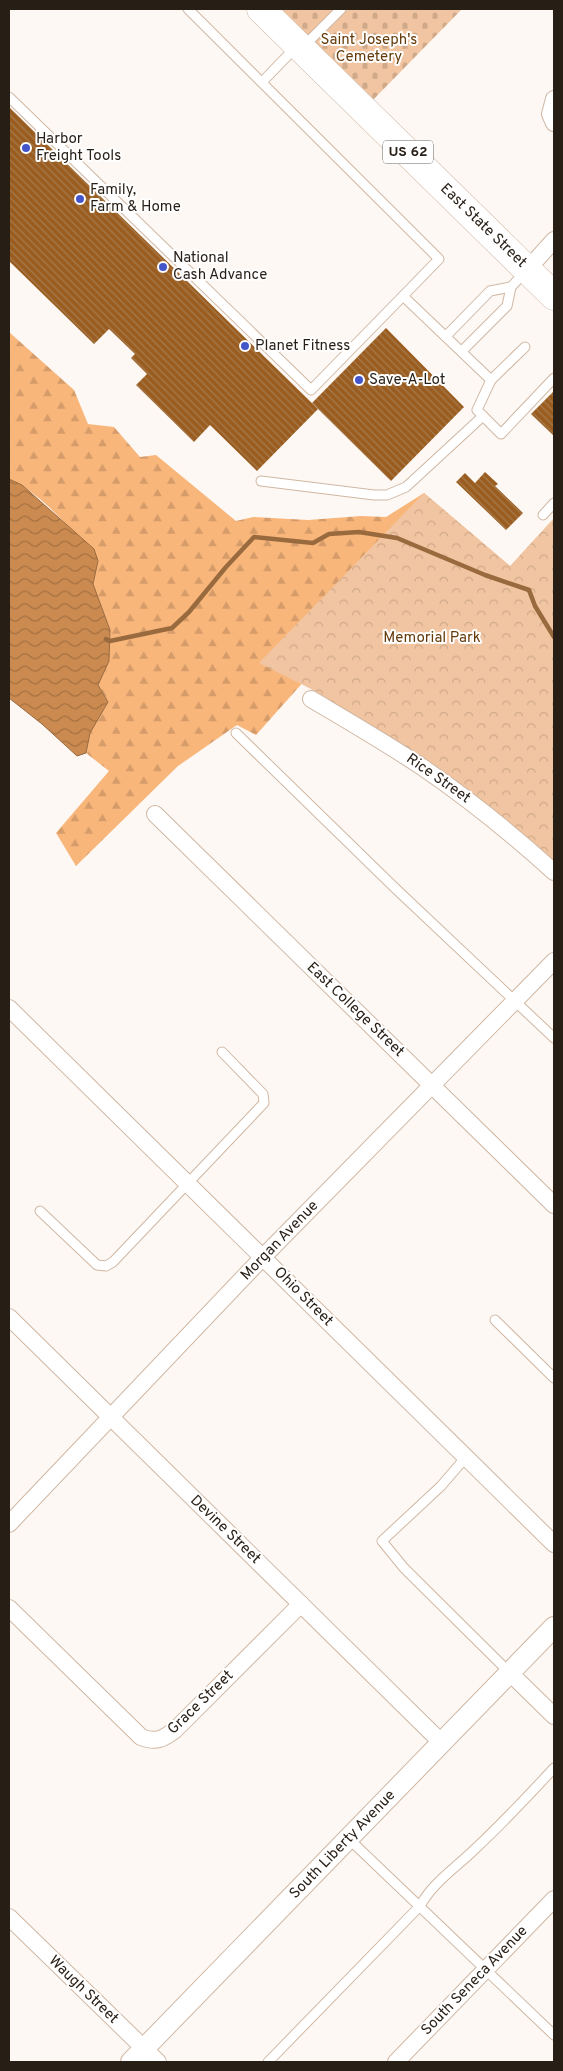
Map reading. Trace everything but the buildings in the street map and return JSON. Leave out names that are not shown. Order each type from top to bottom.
[{"type":"highway","name":"East State Street","points":[[261,9],[519,278],[554,296]]},
{"type":"street","points":[[554,99],[550,114],[554,123]]},
{"type":"street","points":[[519,278],[554,240]]},
{"type":"street","name":"Rice Street","points":[[311,699],[383,741],[446,784],[515,836],[554,872]]},
{"type":"street","name":"East College Street","points":[[155,814],[554,1205]]},
{"type":"street","name":"Morgan Avenue","points":[[9,1524],[263,1257],[554,961]]},
{"type":"street","name":"Ohio Street","points":[[9,1008],[554,1544]]},
{"type":"street","name":"Devine Street","points":[[9,1317],[442,1743]]},
{"type":"street","name":"Grace Street","points":[[9,1608],[141,1737],[156,1741],[164,1739],[175,1730],[301,1604]]},
{"type":"street","name":"South Liberty Avenue","points":[[144,2058],[348,1839],[554,1627]]},
{"type":"street","points":[[510,1673],[554,1716]]},
{"type":"street","name":"South Seneca Avenue","points":[[396,2062],[554,1899]]},
{"type":"street","name":"Waugh Street","points":[[9,1917],[144,2058]]},
{"type":"lane","points":[[9,97],[311,390],[440,258],[188,9]]},
{"type":"lane","points":[[263,81],[341,9]]},
{"type":"lane","points":[[446,336],[490,291],[519,278]]},
{"type":"lane","points":[[462,351],[507,306],[519,278]]},
{"type":"lane","points":[[403,296],[492,380]]},
{"type":"lane","points":[[525,347],[492,380],[477,410],[501,434],[554,378]]},
{"type":"lane","points":[[261,481],[374,495],[396,492],[406,487],[483,416]]},
{"type":"lane","points":[[543,514],[554,503]]},
{"type":"lane","points":[[236,732],[396,889],[516,1000],[554,1038]]},
{"type":"lane","points":[[40,1211],[97,1265],[106,1266],[113,1262],[264,1103],[263,1094],[222,1052]]},
{"type":"lane","points":[[494,1320],[554,1378]]},
{"type":"lane","points":[[466,1457],[441,1486],[382,1542],[410,1574],[510,1673]]},
{"type":"lane","points":[[268,2062],[420,1906],[425,1897],[443,1878],[476,1849],[554,1768]]},
{"type":"lane","points":[[348,1839],[554,2034]]},
{"type":"green space","name":"Saint Joseph's Cemetery","points":[[271,9],[462,9],[369,104]]},
{"type":"green space","points":[[9,332],[74,390],[88,424],[114,427],[140,457],[156,455],[236,521],[253,517],[308,520],[361,516],[386,517],[424,493],[510,566],[315,669],[256,735],[237,725],[178,766],[76,866],[56,833],[109,771],[86,753],[90,733],[108,702],[98,685],[109,661],[110,630],[93,584],[98,561],[46,504],[34,494],[9,479]]},
{"type":"green space","name":"Memorial Park","points":[[424,493],[510,566],[554,518],[554,863],[504,819],[374,727],[311,689],[259,663]]},
{"type":"water","points":[[9,479],[22,485],[94,549],[98,561],[93,584],[110,630],[109,661],[98,685],[108,702],[90,733],[86,753],[77,756],[42,724],[9,698]]},
{"type":"waterway","points":[[106,639],[110,641],[172,628],[189,612],[226,567],[254,537],[313,543],[329,534],[359,532],[397,538],[485,575],[529,590],[535,606],[554,637]]},
{"type":"place","name":"Harbor Freight Tools","points":[[26,148]]},
{"type":"place","name":"Family, Farm & Home","points":[[80,199]]},
{"type":"place","name":"National Cash Advance","points":[[163,267]]},
{"type":"place","name":"Planet Fitness","points":[[245,346]]},
{"type":"place","name":"Save-A-Lot","points":[[359,380]]}]
